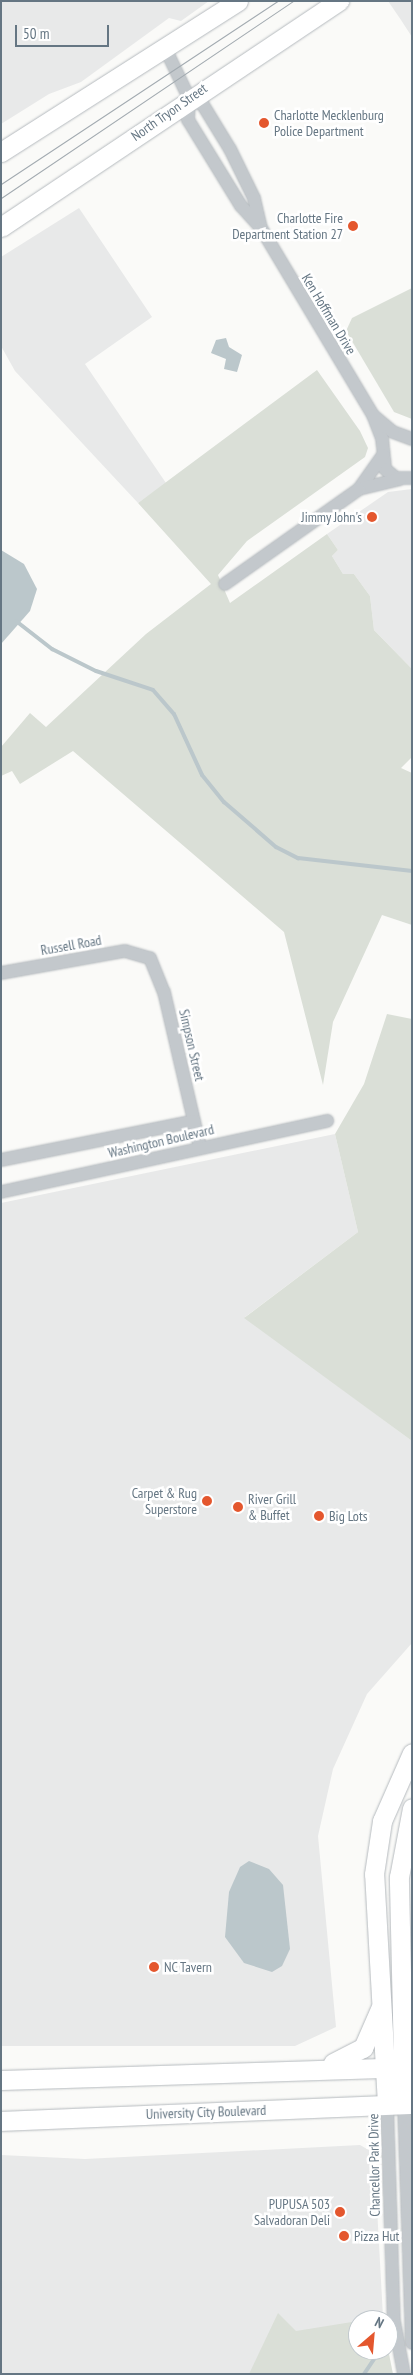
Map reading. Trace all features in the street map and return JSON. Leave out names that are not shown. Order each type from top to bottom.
[{"type":"main road","points":[[1,152],[166,50],[238,1]]},
{"type":"main road","name":"North Tryon Street","points":[[1,227],[189,98],[339,1]]},
{"type":"main road","points":[[401,2068],[382,2003],[375,1910],[377,1843],[386,1807],[412,1753]]},
{"type":"main road","points":[[401,2104],[401,2068],[408,2028],[399,1877],[412,1808]]},
{"type":"main road","points":[[320,2067],[363,2048],[382,2003]]},
{"type":"main road","points":[[1,2080],[320,2067],[401,2068]]},
{"type":"main road","name":"University City Boulevard","points":[[1,2121],[401,2104]]},
{"type":"street","name":"Ken Hoffman Drive","points":[[166,50],[189,98],[188,120],[241,206],[262,228],[373,415],[382,438],[383,456]]},
{"type":"street","name":"Ken Hoffman Drive","points":[[189,98],[203,105],[230,149],[254,198],[262,228]]},
{"type":"street","name":"Ken Hoffman Drive","points":[[373,415],[410,439]]},
{"type":"street","points":[[225,584],[359,489],[391,442],[410,439]]},
{"type":"street","points":[[383,456],[388,472],[406,479]]},
{"type":"street","points":[[359,489],[406,479]]},
{"type":"street","name":"Russell Road","points":[[1,973],[125,951],[146,955]]},
{"type":"street","name":"Simpson Street","points":[[146,955],[159,973],[200,1147]]},
{"type":"street","name":"Washington Boulevard","points":[[1,1192],[327,1120]]},
{"type":"street","name":"Washington Boulevard","points":[[1,1160],[194,1121]]},
{"type":"street","points":[[401,2104],[412,2343]]},
{"type":"street","name":"Chancellor Park Drive","points":[[401,2104],[394,2321],[404,2374]]},
{"type":"shaded area","points":[[1,1],[209,1],[181,21],[169,18],[81,82],[49,94],[1,124]]},
{"type":"shaded area","points":[[388,1],[412,1],[412,37],[401,20]]},
{"type":"shaded area","points":[[79,208],[152,317],[85,364],[166,483],[138,503],[15,371],[1,346],[1,257]]},
{"type":"shaded area","points":[[412,288],[412,419],[394,412],[346,331],[352,318]]},
{"type":"shaded area","points":[[226,338],[229,347],[242,355],[237,372],[224,369],[226,359],[211,353],[216,340]]},
{"type":"shaded area","points":[[317,370],[360,431],[368,448],[365,457],[247,541],[218,575],[230,603],[327,534],[338,550],[332,556],[343,574],[354,574],[370,596],[374,630],[412,669],[412,757],[401,768],[412,773],[412,925],[382,915],[333,1022],[323,1085],[284,932],[73,751],[20,784],[12,771],[1,776],[1,747],[30,713],[46,727],[146,634],[211,584],[138,503]]},
{"type":"shaded area","points":[[412,489],[412,669],[374,630],[370,596],[354,574],[343,574],[332,556],[338,550],[327,534],[388,492]]},
{"type":"shaded area","points":[[1,550],[24,564],[37,589],[30,611],[1,644]]},
{"type":"shaded area","points":[[387,1014],[412,1019],[412,1441],[244,1318],[358,1232],[335,1134],[364,1084]]},
{"type":"shaded area","points":[[335,1134],[358,1232],[245,1317],[412,1441],[412,1643],[367,1694],[333,1769],[318,1836],[336,2027],[295,2046],[1,2046],[1,1203]]},
{"type":"shaded area","points":[[249,1861],[269,1869],[283,1885],[290,1949],[282,1966],[272,1972],[244,1963],[225,1937],[229,1892],[240,1867]]},
{"type":"shaded area","points":[[360,2145],[374,2153],[383,2310],[348,2310],[348,2326],[274,2374],[1,2374],[1,2155],[85,2159]]},
{"type":"shaded area","points":[[278,2313],[296,2331],[348,2323],[348,2360],[390,2360],[393,2374],[249,2374]]},
{"type":"waterway","points":[[16,621],[52,649],[96,671],[153,690],[174,714],[202,775],[224,802],[276,847],[298,858],[412,871]]},
{"type":"waterway","points":[[364,2374],[373,2360]]},
{"type":"tram line","points":[[1,184],[278,1]]},
{"type":"tram line","points":[[1,198],[293,1]]},
{"type":"place","name":"Charlotte Mecklenburg Police Department","points":[[264,123]]},
{"type":"place","name":"Charlotte Fire Department Station 27","points":[[353,226]]},
{"type":"place","name":"Jimmy John's","points":[[372,517]]},
{"type":"place","name":"Carpet & Rug Superstore","points":[[207,1501]]},
{"type":"place","name":"River Grill & Buffet","points":[[238,1507]]},
{"type":"place","name":"Big Lots","points":[[319,1516]]},
{"type":"place","name":"NC Tavern","points":[[154,1967]]},
{"type":"place","name":"PUPUSA 503 Salvadoran Deli","points":[[340,2212]]},
{"type":"place","name":"Pizza Hut","points":[[344,2236]]}]
